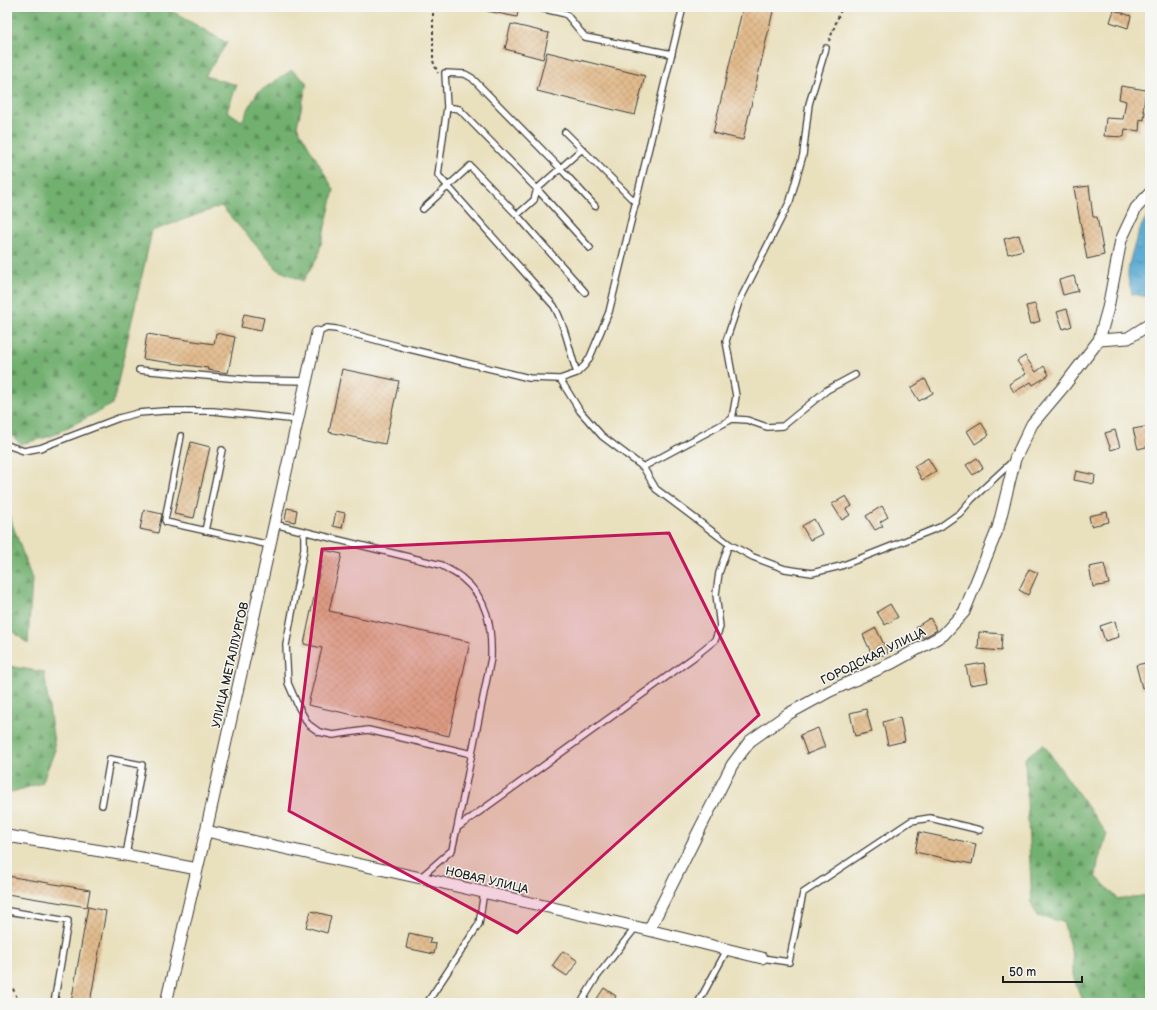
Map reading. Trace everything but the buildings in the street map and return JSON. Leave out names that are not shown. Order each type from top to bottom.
[{"type":"street","points":[[1150,193],[1136,208],[1121,240],[1108,308],[1099,340],[1128,338],[1150,324]]},
{"type":"street","name":"УЛИЦА МЕТАЛЛУРГОВ","points":[[166,1003],[206,831],[317,333]]},
{"type":"street","name":"ГОРОДСКАЯ УЛИЦА","points":[[649,930],[732,765],[750,741],[788,714],[830,691],[892,663],[943,635],[964,612],[998,528],[1014,459],[1032,424],[1064,386],[1099,340]]},
{"type":"street","name":"НОВАЯ УЛИЦА","points":[[206,831],[636,926],[762,958]]},
{"type":"street","points":[[7,836],[197,868]]},
{"type":"lane","points":[[536,7],[566,14],[585,37],[672,54]]},
{"type":"lane","points":[[317,333],[327,328],[336,329],[401,347],[529,378],[560,379],[577,373],[590,357],[609,312],[683,7]]},
{"type":"lane","points":[[732,419],[736,396],[726,341],[739,302],[790,201],[803,155],[809,104],[826,48]]},
{"type":"lane","points":[[577,373],[570,353],[566,331],[561,317],[554,306],[438,175],[447,107],[445,73],[465,74],[472,78],[595,206]]},
{"type":"lane","points":[[447,107],[459,109],[537,189],[590,248]]},
{"type":"lane","points":[[565,132],[636,203]]},
{"type":"lane","points":[[517,215],[534,200],[537,189],[582,148]]},
{"type":"lane","points":[[423,209],[470,166],[517,215],[585,292]]},
{"type":"lane","points":[[139,370],[252,380],[307,381]]},
{"type":"lane","points":[[643,467],[732,419],[747,420],[767,427],[782,426],[827,390],[855,375]]},
{"type":"lane","points":[[560,379],[580,411],[602,436],[643,467],[656,489],[729,544],[753,557],[785,569],[812,573],[841,566],[940,527],[960,514],[972,499],[1014,459]]},
{"type":"lane","points":[[7,445],[24,451],[40,448],[119,418],[138,413],[213,411],[298,420]]},
{"type":"lane","points":[[181,436],[164,520],[166,522],[270,545]]},
{"type":"lane","points":[[205,531],[222,450]]},
{"type":"lane","points":[[274,524],[440,565],[461,578],[478,594],[487,614],[492,638],[491,658],[452,850],[421,878]]},
{"type":"lane","points":[[304,531],[304,549],[286,645],[288,683],[308,724],[319,732],[333,736],[368,730],[472,754]]},
{"type":"lane","points":[[457,828],[694,657],[715,640],[720,628],[716,594],[718,573],[729,544]]},
{"type":"lane","points":[[102,805],[110,759],[142,765],[126,855]]},
{"type":"lane","points":[[762,958],[789,962],[803,893],[912,821],[930,818],[980,830]]},
{"type":"lane","points":[[427,1003],[479,924],[484,892]]},
{"type":"lane","points":[[8,911],[68,921],[54,1003]]},
{"type":"lane","points":[[581,1003],[596,978],[636,926]]},
{"type":"lane","points":[[698,1003],[727,950]]},
{"type":"path","points":[[433,7],[433,61],[438,73],[445,73]]},
{"type":"path","points":[[826,48],[842,7]]},
{"type":"path","points":[[7,988],[13,989],[18,1003]]},
{"type":"highlighted area","points":[[669,533],[759,715],[517,933],[289,811],[322,549]]},
{"type":"green space","points":[[7,7],[123,7],[124,9],[131,7],[165,7],[227,43],[205,76],[237,85],[227,111],[242,121],[257,93],[292,70],[307,83],[297,126],[334,190],[318,256],[303,281],[278,270],[221,206],[152,231],[113,404],[51,436],[21,444],[7,431]]},
{"type":"green space","points":[[7,509],[32,579],[28,644],[7,626]]},
{"type":"green space","points":[[7,663],[13,667],[44,672],[55,750],[42,783],[12,792],[7,791]]},
{"type":"green space","points":[[1043,744],[1107,834],[1098,862],[1096,876],[1118,899],[1150,895],[1150,1003],[1083,1003],[1073,976],[1073,958],[1063,922],[1038,916],[1032,906],[1025,758]]},
{"type":"water","points":[[1150,213],[1150,293],[1148,297],[1132,294],[1128,275],[1135,242],[1142,224]]}]
